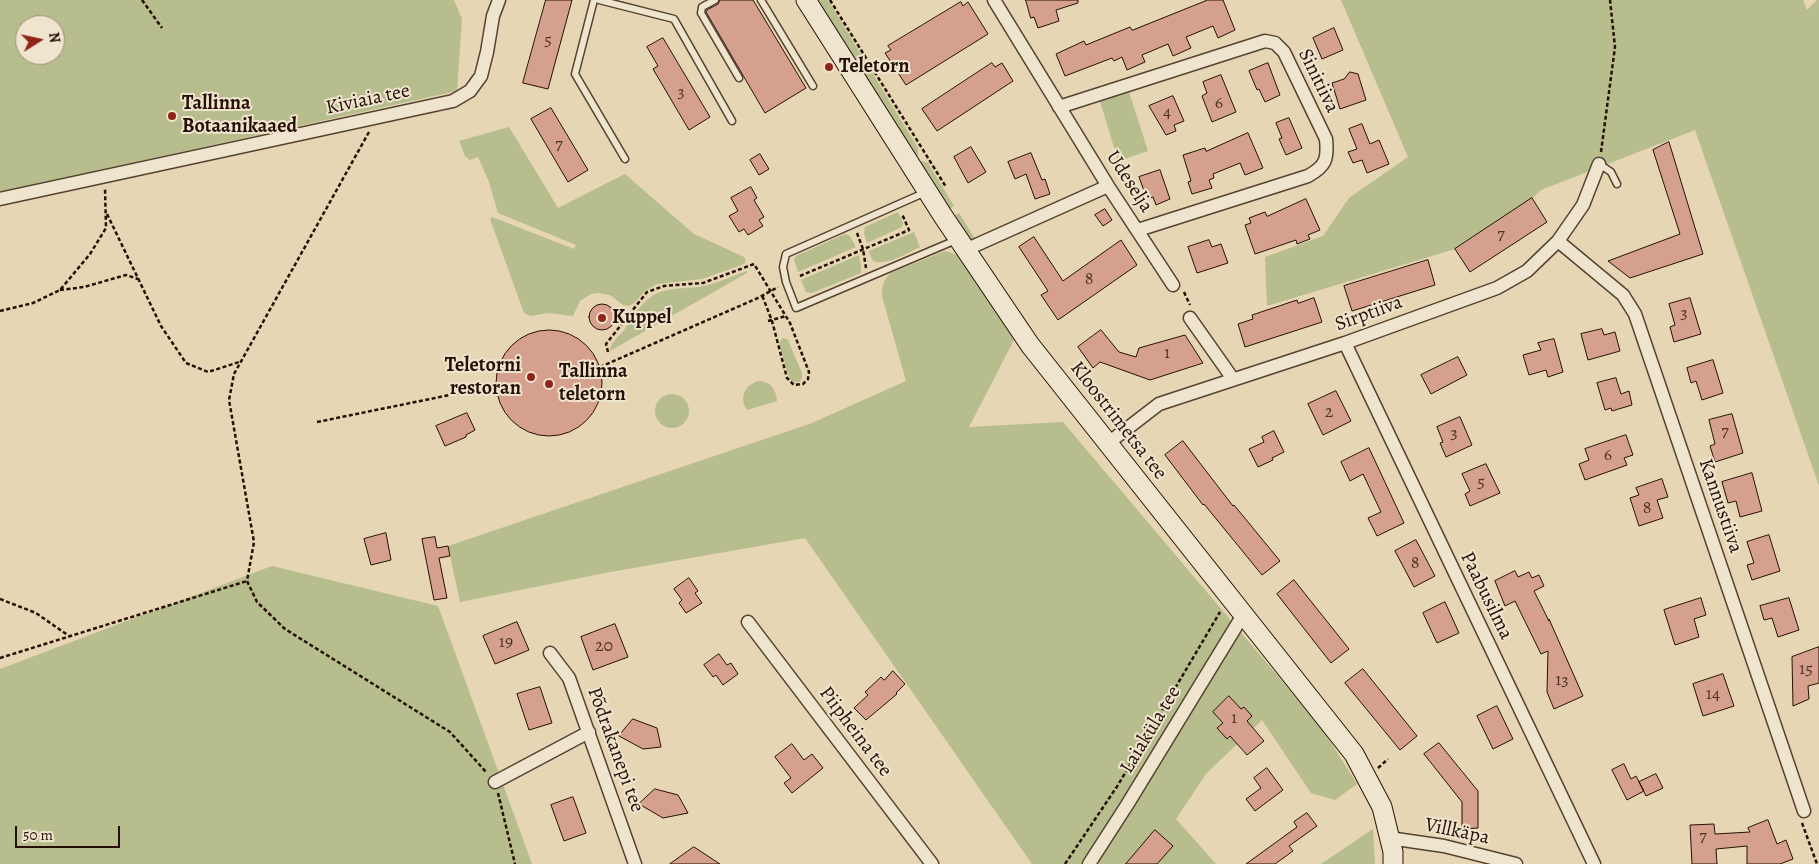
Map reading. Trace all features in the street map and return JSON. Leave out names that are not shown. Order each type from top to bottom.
[{"type":"main road","name":"Kloostrimetsa tee","points":[[806,0],[927,192],[1030,345],[1354,754],[1382,807],[1393,852],[1393,864]]},
{"type":"street","name":"Kiviaia tee","points":[[0,199],[453,101],[470,91],[482,76],[493,16],[499,0]]},
{"type":"street","name":"Udeselja","points":[[994,0],[1108,186],[1173,285]]},
{"type":"street","name":"Sinitiiva","points":[[1059,106],[1264,41],[1275,43],[1284,52],[1326,139],[1327,152],[1324,164],[1308,176],[1138,230]]},
{"type":"street","name":"Sirptiiva","points":[[1107,444],[1159,404],[1345,343],[1497,288],[1527,271],[1558,241],[1582,205],[1599,164]]},
{"type":"street","points":[[962,245],[1108,186]]},
{"type":"street","name":"Kannustiiva","points":[[1558,241],[1623,295],[1635,314],[1803,808]]},
{"type":"street","points":[[1190,318],[1233,379]]},
{"type":"street","name":"Paabusilma","points":[[1345,343],[1594,864]]},
{"type":"street","name":"Laiaküla tee","points":[[1089,864],[1243,615]]},
{"type":"street","name":"Piipheina tee","points":[[748,622],[932,864]]},
{"type":"street","name":"Põdrakanepi tee","points":[[550,653],[568,678],[635,864]]},
{"type":"street","points":[[495,782],[589,732]]},
{"type":"street","name":"Villkäpa","points":[[1390,838],[1444,846],[1516,864]]},
{"type":"lane","points":[[594,0],[575,74],[625,159]]},
{"type":"lane","points":[[599,0],[674,19],[732,120]]},
{"type":"lane","points":[[715,0],[702,8],[701,13],[739,78]]},
{"type":"lane","points":[[760,0],[813,86]]},
{"type":"lane","points":[[1599,164],[1610,172],[1617,184]]},
{"type":"lane","points":[[927,192],[786,254],[783,267],[786,282],[796,308],[962,245]]},
{"type":"path","points":[[142,0],[162,28]]},
{"type":"path","points":[[1599,164],[1615,47],[1610,0]]},
{"type":"path","points":[[377,118],[234,374],[229,400],[254,542],[247,582],[257,602],[285,629],[450,732],[495,782],[515,864]]},
{"type":"path","points":[[60,290],[90,254],[106,228],[104,176]]},
{"type":"path","points":[[800,276],[909,230],[901,210],[902,203]]},
{"type":"path","points":[[106,214],[161,326],[186,363],[208,372],[240,361]]},
{"type":"path","points":[[854,224],[863,249],[866,270]]},
{"type":"path","points":[[608,352],[606,344],[647,292],[664,286],[703,283],[754,264],[786,316],[792,322],[809,372],[808,380],[800,386],[794,385],[787,378],[762,296]]},
{"type":"path","points":[[0,310],[33,302],[60,290],[84,287],[126,275],[138,278]]},
{"type":"path","points":[[1173,285],[1181,287],[1192,310],[1190,318]]},
{"type":"path","points":[[600,367],[762,296],[778,286]]},
{"type":"path","points":[[770,320],[786,316]]},
{"type":"path","points":[[317,422],[489,387]]},
{"type":"path","points":[[0,658],[247,582]]},
{"type":"path","points":[[0,599],[36,613],[70,636]]},
{"type":"path","points":[[1066,864],[1118,785],[1220,612]]},
{"type":"path","points":[[1377,769],[1388,759]]},
{"type":"path","points":[[1803,808],[1801,820],[1817,864]]},
{"type":"green space","name":"Tallinna Botaanikaaed","points":[[0,0],[454,0],[462,19],[457,91],[0,192]]},
{"type":"green space","points":[[819,0],[828,0],[918,148],[918,155],[915,156],[825,13]]},
{"type":"green space","points":[[1341,0],[1803,0],[1807,10],[1819,0],[1819,486],[1695,130],[1541,190],[1532,199],[1455,249],[1267,306],[1265,257],[1323,236],[1349,198],[1408,157]]},
{"type":"green space","points":[[1129,92],[1148,151],[1118,161],[1100,101]]},
{"type":"green space","points":[[509,127],[558,208],[625,174],[694,234],[744,257],[746,261],[744,264],[702,279],[657,284],[645,291],[629,306],[623,305],[610,295],[598,293],[591,294],[580,301],[573,316],[548,313],[530,316],[524,313],[490,219],[492,217],[574,249],[576,245],[498,213],[489,182],[478,157],[470,160],[465,156],[459,141]]},
{"type":"green space","points":[[919,162],[928,163],[954,206],[950,209],[931,183]]},
{"type":"green space","points":[[898,212],[903,223],[902,227],[867,243],[864,233],[865,227]]},
{"type":"green space","points":[[959,213],[976,240],[970,241],[956,220],[955,215]]},
{"type":"green space","points":[[914,232],[920,247],[889,261],[877,262],[872,260],[869,251]]},
{"type":"green space","points":[[845,234],[850,236],[856,247],[798,272],[794,260],[796,256]]},
{"type":"green space","points":[[945,251],[961,257],[1014,340],[969,427],[1063,422],[1321,727],[1357,784],[1335,800],[1311,793],[1262,720],[1206,774],[1176,819],[1216,864],[1032,864],[805,538],[605,573],[460,602],[448,546],[812,423],[906,381],[882,296],[882,289],[886,278],[891,273]]},
{"type":"green space","points":[[859,255],[861,273],[812,293],[806,292],[801,280]]},
{"type":"green space","points":[[747,271],[747,273],[610,351],[613,342],[639,308],[657,294],[663,291],[709,285]]},
{"type":"green space","points":[[783,338],[788,340],[802,373],[802,379],[799,382],[793,382],[789,378],[779,343]]},
{"type":"green space","points":[[759,381],[767,383],[772,387],[777,401],[747,410],[743,401],[744,392]]},
{"type":"green space","points":[[672,394],[679,395],[684,399],[688,404],[688,418],[684,423],[679,427],[672,428],[665,427],[660,423],[656,418],[655,411],[656,404],[660,399],[665,395]]},
{"type":"green space","points":[[272,566],[438,606],[532,864],[0,864],[0,669]]},
{"type":"green space","points":[[1373,829],[1375,864],[1321,864]]},
{"type":"building","points":[[546,0],[572,0],[548,89],[523,83]]},
{"type":"building","points":[[720,0],[753,0],[806,88],[765,113],[706,12],[718,4]]},
{"type":"building","points":[[1026,0],[1078,0],[1078,3],[1056,10],[1059,21],[1038,28],[1034,17],[1031,18]]},
{"type":"building","points":[[1208,0],[1223,0],[1235,30],[1218,38],[1213,26],[1186,37],[1191,48],[1173,56],[1168,44],[1142,55],[1145,62],[1127,70],[1122,57],[1114,61],[1112,58],[1065,76],[1056,54],[1084,41],[1086,45],[1130,27],[1132,30]]},
{"type":"building","points":[[961,2],[963,6],[968,2],[988,34],[906,85],[885,53],[891,50],[888,46]]},
{"type":"building","points":[[1334,28],[1343,50],[1322,59],[1313,38]]},
{"type":"building","points":[[663,38],[710,117],[689,130],[653,69],[658,66],[647,47]]},
{"type":"building","points":[[992,63],[995,67],[1002,63],[1013,81],[937,131],[922,109]]},
{"type":"building","points":[[1268,63],[1280,95],[1265,102],[1259,89],[1257,90],[1249,71]]},
{"type":"building","points":[[1350,72],[1358,74],[1366,100],[1340,109],[1332,83],[1344,79]]},
{"type":"building","points":[[1221,75],[1236,112],[1212,122],[1202,96],[1207,93],[1203,82]]},
{"type":"building","points":[[1173,96],[1184,121],[1174,125],[1176,131],[1166,135],[1149,106]]},
{"type":"building","points":[[551,108],[588,170],[568,182],[531,119]]},
{"type":"building","points":[[1289,118],[1302,148],[1286,155],[1279,139],[1282,138],[1276,123]]},
{"type":"building","points":[[1362,124],[1370,144],[1379,140],[1389,164],[1367,173],[1362,160],[1353,163],[1348,152],[1357,149],[1349,129]]},
{"type":"building","points":[[1248,133],[1263,168],[1245,175],[1240,163],[1213,174],[1214,178],[1209,180],[1212,188],[1192,194],[1188,182],[1191,181],[1183,155],[1205,148],[1206,151]]},
{"type":"building","points":[[1669,142],[1703,254],[1630,278],[1608,261],[1680,234],[1653,150]]},
{"type":"building","points":[[971,147],[986,172],[968,183],[954,157]]},
{"type":"building","points":[[1031,153],[1042,180],[1045,179],[1050,194],[1035,199],[1026,174],[1015,179],[1008,162]]},
{"type":"building","points":[[760,154],[769,169],[759,175],[750,160]]},
{"type":"building","points":[[1160,170],[1170,199],[1156,205],[1153,197],[1147,199],[1139,177]]},
{"type":"building","points":[[751,187],[757,198],[754,200],[764,217],[759,220],[763,226],[748,235],[744,229],[739,232],[729,216],[738,211],[731,198]]},
{"type":"building","points":[[1532,198],[1547,222],[1470,272],[1455,249]]},
{"type":"building","points":[[1306,199],[1320,230],[1308,235],[1310,239],[1297,244],[1296,240],[1255,254],[1245,225],[1251,223],[1249,218],[1265,212],[1267,216]]},
{"type":"building","points":[[1105,209],[1112,220],[1103,226],[1095,215]]},
{"type":"building","points":[[1034,237],[1063,281],[1121,240],[1137,265],[1058,320],[1041,295],[1048,291],[1019,247]]},
{"type":"building","points":[[1209,240],[1212,247],[1221,244],[1228,263],[1197,273],[1188,247]]},
{"type":"building","points":[[1428,260],[1435,285],[1352,311],[1344,286]]},
{"type":"building","points":[[1314,298],[1322,322],[1245,347],[1238,324],[1253,319],[1252,315],[1297,300],[1298,303]]},
{"type":"building","points":[[1690,298],[1701,334],[1674,342],[1670,327],[1675,325],[1669,304]]},
{"type":"building","name":"Kuppel","points":[[602,304],[611,308],[615,317],[611,326],[602,330],[593,326],[589,317],[593,308]]},
{"type":"building","points":[[1602,329],[1604,335],[1615,332],[1620,351],[1588,360],[1581,334]]},
{"type":"building","name":"Tallinna teletorn","points":[[549,330],[569,334],[586,346],[598,363],[602,383],[598,403],[586,420],[569,432],[549,436],[529,432],[512,420],[500,403],[496,383],[500,363],[512,346],[529,334]]},
{"type":"building","points":[[1101,330],[1119,352],[1136,357],[1139,348],[1185,335],[1203,363],[1150,380],[1100,362],[1093,368],[1078,347]]},
{"type":"building","points":[[1554,339],[1563,372],[1548,377],[1546,370],[1529,375],[1523,355],[1541,350],[1538,343]]},
{"type":"building","points":[[1458,357],[1467,375],[1431,394],[1421,375]]},
{"type":"building","points":[[1713,360],[1723,393],[1702,400],[1696,381],[1691,383],[1687,368]]},
{"type":"building","points":[[1616,378],[1621,394],[1629,391],[1632,405],[1612,411],[1611,408],[1605,410],[1597,383]]},
{"type":"building","points":[[1336,391],[1351,421],[1323,435],[1308,404]]},
{"type":"building","points":[[467,413],[475,430],[466,435],[466,437],[445,446],[436,426]]},
{"type":"building","points":[[1732,414],[1743,453],[1715,462],[1710,446],[1715,444],[1709,420]]},
{"type":"building","points":[[1460,417],[1472,445],[1446,457],[1440,443],[1443,442],[1437,427]]},
{"type":"building","points":[[1274,431],[1284,452],[1258,467],[1249,449],[1264,442],[1262,437]]},
{"type":"building","points":[[1626,435],[1633,455],[1624,458],[1627,465],[1585,480],[1579,464],[1589,460],[1585,449]]},
{"type":"building","points":[[1183,441],[1233,506],[1280,561],[1262,575],[1203,505],[1165,455]]},
{"type":"building","points":[[1369,448],[1404,523],[1377,536],[1368,518],[1381,512],[1363,474],[1350,481],[1341,462]]},
{"type":"building","points":[[1486,464],[1500,493],[1470,506],[1465,494],[1470,491],[1462,474]]},
{"type":"building","points":[[1752,473],[1762,511],[1740,517],[1736,501],[1728,503],[1722,482]]},
{"type":"building","points":[[1662,479],[1668,497],[1657,500],[1663,518],[1639,526],[1630,498],[1639,495],[1636,488]]},
{"type":"building","points":[[386,533],[391,560],[371,565],[364,539]]},
{"type":"building","points":[[1769,535],[1780,571],[1752,580],[1747,565],[1754,563],[1747,542]]},
{"type":"building","points":[[435,537],[437,548],[448,546],[450,556],[439,558],[447,598],[434,600],[422,539]]},
{"type":"building","points":[[1416,540],[1435,576],[1414,587],[1395,551]]},
{"type":"building","points":[[1515,571],[1518,577],[1529,572],[1532,578],[1539,575],[1544,586],[1534,591],[1549,621],[1549,619],[1583,696],[1554,709],[1547,692],[1548,651],[1541,654],[1515,601],[1505,606],[1495,581]]},
{"type":"building","points":[[689,578],[698,591],[695,593],[702,603],[686,613],[679,603],[682,600],[674,589]]},
{"type":"building","points":[[1294,580],[1349,649],[1331,663],[1277,594]]},
{"type":"building","points":[[1701,598],[1706,615],[1694,619],[1699,637],[1675,645],[1664,610]]},
{"type":"building","points":[[1789,598],[1799,630],[1778,637],[1772,618],[1764,620],[1760,606]]},
{"type":"building","points":[[1445,602],[1459,633],[1437,643],[1423,613]]},
{"type":"building","points":[[517,622],[529,650],[495,664],[483,636]]},
{"type":"building","points":[[615,624],[628,657],[593,670],[581,637]]},
{"type":"building","points":[[1819,647],[1819,683],[1808,686],[1809,699],[1793,706],[1792,657]]},
{"type":"building","points":[[719,654],[727,665],[731,663],[738,674],[723,685],[716,675],[713,677],[704,665]]},
{"type":"building","points":[[1363,669],[1417,736],[1400,750],[1345,683]]},
{"type":"building","points":[[893,671],[905,684],[897,694],[866,720],[854,708],[868,695],[865,692],[881,677],[884,680]]},
{"type":"building","points":[[1723,674],[1734,706],[1703,716],[1693,684]]},
{"type":"building","points":[[540,687],[552,723],[529,730],[517,694]]},
{"type":"building","points":[[1229,696],[1241,709],[1244,707],[1252,716],[1247,721],[1264,741],[1247,755],[1230,736],[1227,739],[1217,728],[1223,723],[1213,712]]},
{"type":"building","points":[[1497,706],[1513,739],[1493,749],[1477,716]]},
{"type":"building","points":[[633,719],[657,728],[661,747],[643,749],[619,736]]},
{"type":"building","points":[[1439,743],[1478,791],[1478,828],[1462,829],[1462,802],[1424,754]]},
{"type":"building","points":[[792,744],[804,760],[812,754],[823,768],[792,793],[784,783],[791,778],[775,757]]},
{"type":"building","points":[[1624,764],[1631,779],[1636,776],[1644,791],[1627,800],[1612,770]]},
{"type":"building","points":[[1267,768],[1283,790],[1255,811],[1246,799],[1261,788],[1254,778]]},
{"type":"building","points":[[1656,774],[1663,788],[1646,796],[1639,782]]},
{"type":"building","points":[[655,789],[678,795],[688,813],[663,818],[639,804]]},
{"type":"building","points":[[573,797],[586,833],[564,841],[551,805]]},
{"type":"building","points":[[1307,813],[1317,826],[1289,846],[1293,851],[1275,864],[1246,864],[1297,827],[1294,822]]},
{"type":"building","points":[[1768,820],[1777,844],[1786,840],[1793,859],[1780,864],[1747,864],[1747,846],[1716,849],[1717,864],[1692,864],[1690,825],[1714,824],[1715,834],[1750,832],[1748,828]]},
{"type":"building","points":[[1155,830],[1173,846],[1157,864],[1126,864]]},
{"type":"building","points":[[694,847],[720,864],[670,864]]},
{"type":"place","name":"Teletorn","points":[[829,67]]},
{"type":"place","name":"Tallinna Botaanikaaed","points":[[172,116]]},
{"type":"place","name":"Kuppel","points":[[602,318]]},
{"type":"place","name":"Teletorni restoran","points":[[531,377]]},
{"type":"place","name":"Tallinna teletorn","points":[[549,384]]}]
